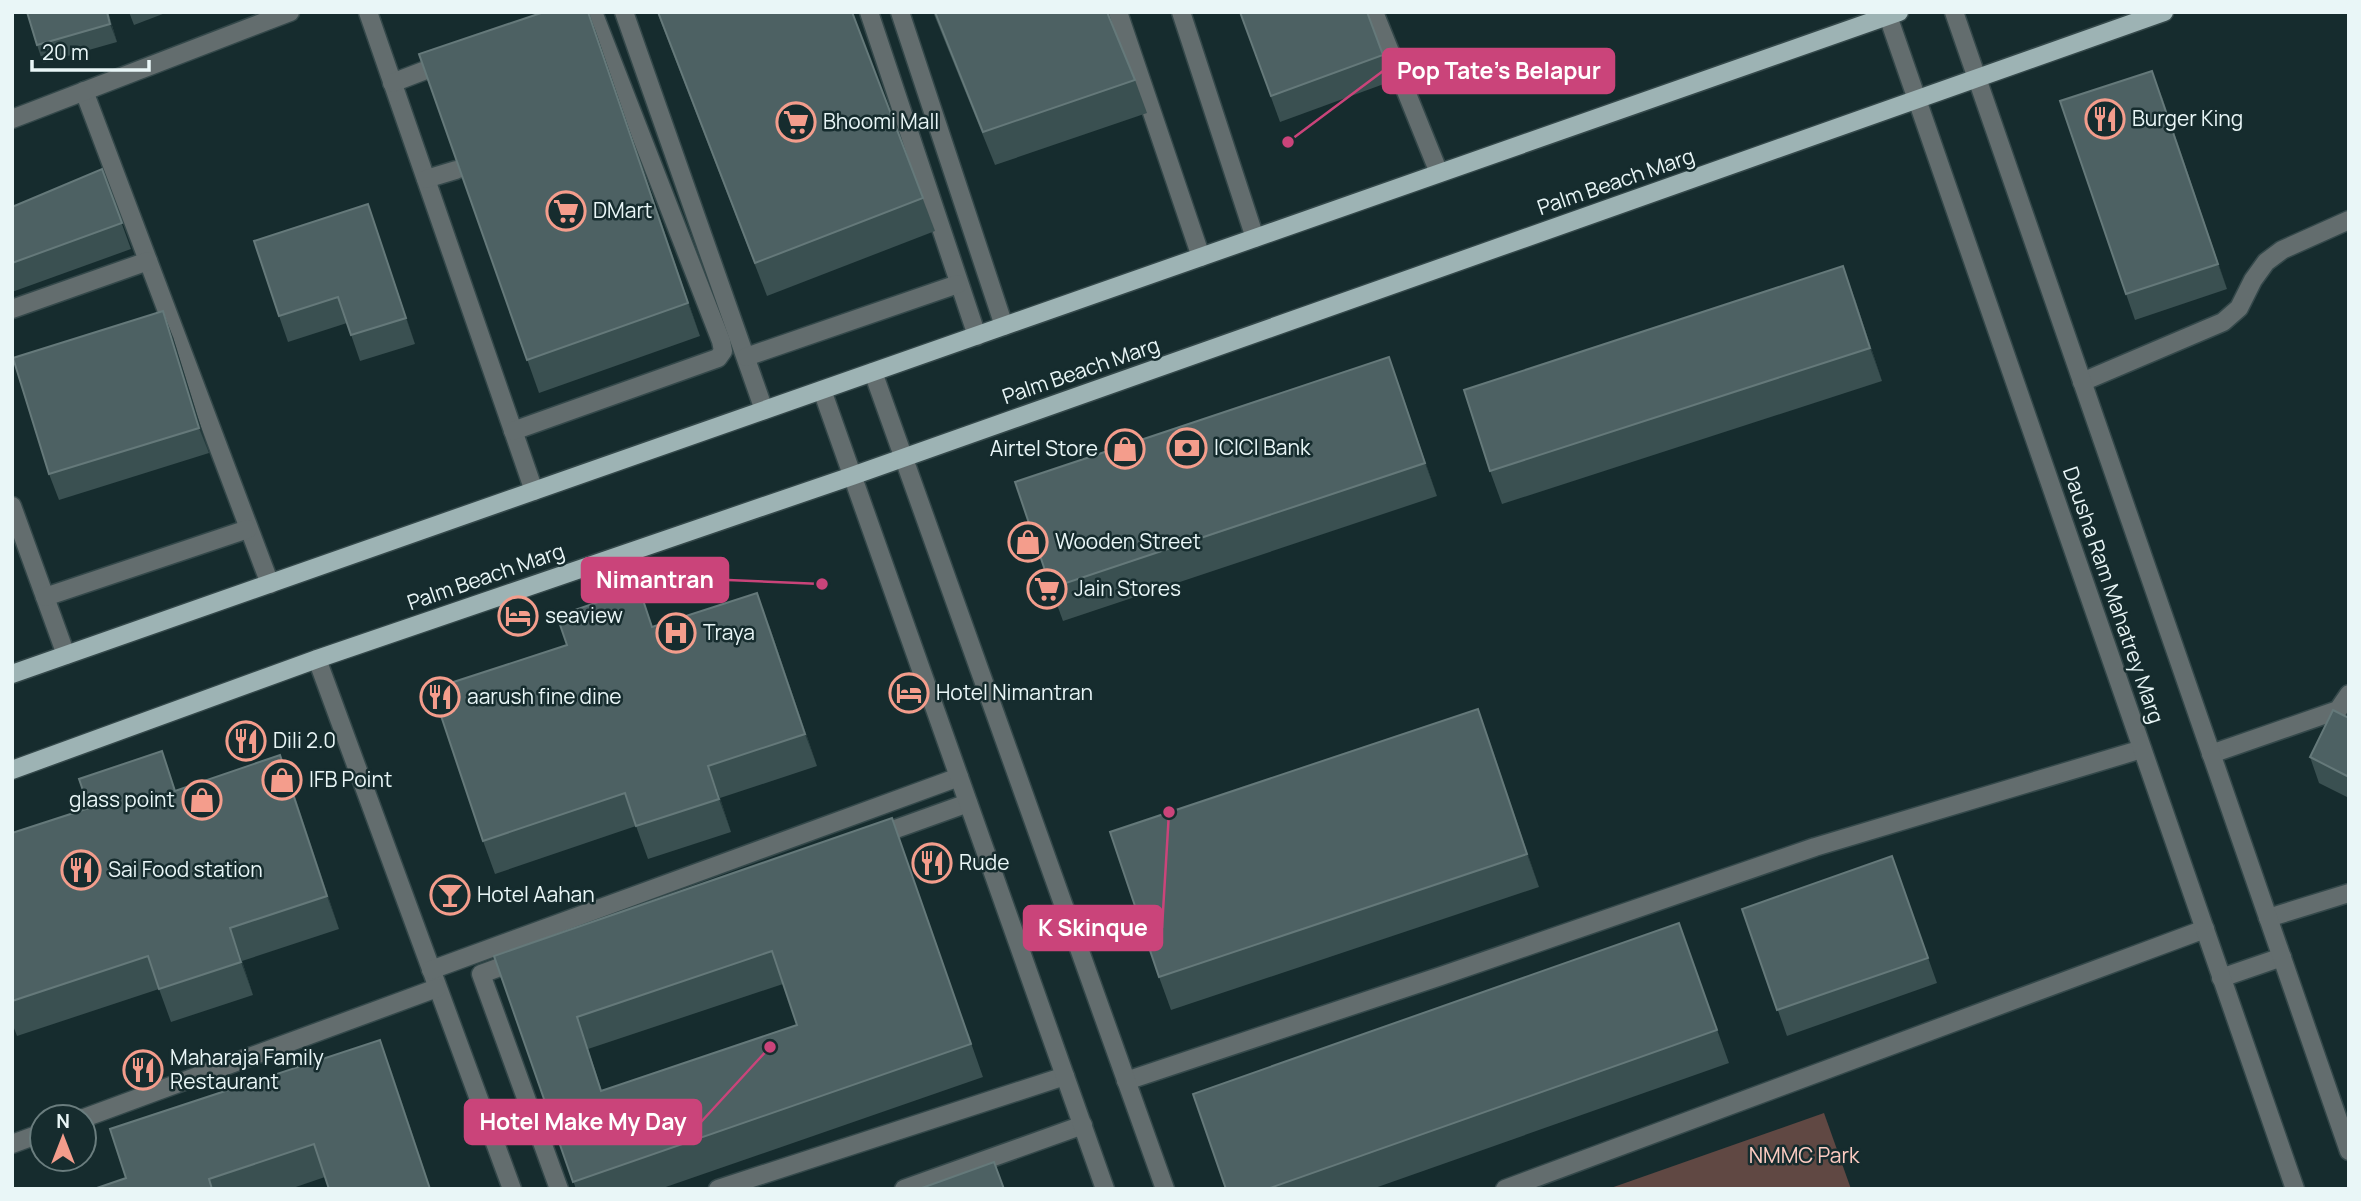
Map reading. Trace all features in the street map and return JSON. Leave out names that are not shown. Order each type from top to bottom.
[{"type":"main road","name":"Palm Beach Marg","points":[[12,770],[317,659],[852,476],[2164,12]]},
{"type":"main road","points":[[12,674],[1893,14]]},
{"type":"street","points":[[12,119],[290,12]]},
{"type":"street","points":[[368,12],[534,491]]},
{"type":"street","points":[[513,430],[718,358],[723,351],[722,341],[593,12]]},
{"type":"street","points":[[624,12],[764,410]]},
{"type":"street","points":[[869,12],[977,336]]},
{"type":"street","points":[[900,12],[1004,326]]},
{"type":"street","points":[[1118,12],[1201,257]]},
{"type":"street","points":[[1181,12],[1255,238]]},
{"type":"street","points":[[1374,12],[1439,173]]},
{"type":"street","name":"Dausha Ram Mahatrey Marg","points":[[1954,12],[2349,1152]]},
{"type":"street","name":"Dausha Ram Mahatrey Marg","points":[[1893,14],[1917,100],[2295,1189]]},
{"type":"street","points":[[392,83],[454,59]]},
{"type":"street","points":[[84,91],[110,178],[148,261],[270,584]]},
{"type":"street","points":[[426,179],[456,170]]},
{"type":"street","points":[[2082,382],[2223,322],[2239,308],[2266,262],[2282,250],[2349,220]]},
{"type":"street","points":[[12,309],[148,261]]},
{"type":"street","points":[[746,357],[958,284]]},
{"type":"street","points":[[873,372],[1165,1189]]},
{"type":"street","points":[[822,390],[1105,1189]]},
{"type":"street","points":[[12,506],[66,655]]},
{"type":"street","points":[[45,597],[248,528]]},
{"type":"street","points":[[317,659],[512,1189]]},
{"type":"street","points":[[2211,754],[2338,710],[2349,694]]},
{"type":"street","points":[[1126,1082],[1815,847],[2142,749]]},
{"type":"street","points":[[431,970],[959,777]]},
{"type":"street","points":[[853,844],[968,803]]},
{"type":"street","points":[[2268,918],[2349,893]]},
{"type":"street","points":[[1505,1189],[2205,929]]},
{"type":"street","points":[[532,956],[481,974],[559,1189]]},
{"type":"street","points":[[2221,978],[2282,957]]},
{"type":"street","points":[[98,1113],[437,988]]},
{"type":"street","points":[[718,1189],[1065,1076]]},
{"type":"street","points":[[904,1189],[1083,1125]]},
{"type":"green space","name":"NMMC Park","points":[[1824,1113],[1851,1189],[1608,1189]]},
{"type":"building","points":[[27,12],[107,12],[110,24],[37,45]]},
{"type":"building","name":"DMart","points":[[544,12],[588,12],[688,303],[527,360],[419,54]]},
{"type":"building","name":"Bhoomi Mall","points":[[658,12],[852,12],[923,198],[755,263]]},
{"type":"building","points":[[935,12],[1107,12],[1135,80],[983,132]]},
{"type":"building","points":[[1240,12],[1367,12],[1383,55],[1271,96]]},
{"type":"building","points":[[2152,71],[2218,264],[2126,294],[2060,101]]},
{"type":"building","points":[[102,169],[122,223],[12,263],[12,207]]},
{"type":"building","points":[[368,204],[406,318],[351,335],[338,297],[279,316],[254,241]]},
{"type":"building","points":[[1843,266],[1870,348],[1490,471],[1464,390]]},
{"type":"building","points":[[163,311],[199,428],[49,474],[13,358]]},
{"type":"building","points":[[1389,357],[1425,463],[1051,588],[1015,482]]},
{"type":"building","points":[[639,588],[652,627],[757,593],[805,734],[708,766],[719,799],[636,826],[625,793],[483,841],[432,689],[567,645],[557,616]]},
{"type":"building","points":[[1478,709],[1527,854],[1159,977],[1110,832]]},
{"type":"building","points":[[2333,710],[2349,718],[2349,777],[2310,757]]},
{"type":"building","points":[[162,751],[175,791],[280,755],[327,896],[230,928],[241,962],[159,989],[148,956],[12,1001],[12,833],[89,808],[79,779]]},
{"type":"building","points":[[892,818],[971,1044],[573,1182],[494,956]],"holes":[[[772,951],[797,1025],[601,1091],[577,1017]]]},
{"type":"building","points":[[1892,856],[1928,958],[1777,1010],[1742,909]]},
{"type":"building","points":[[1679,923],[1717,1030],[1267,1189],[1226,1189],[1193,1094]]},
{"type":"building","points":[[380,1040],[430,1189],[329,1189],[314,1144],[209,1179],[212,1189],[94,1189],[126,1178],[110,1129]]},
{"type":"building","points":[[994,1162],[1004,1189],[919,1189]]},
{"type":"place","name":"Burger King","points":[[2105,119]]},
{"type":"place","name":"Bhoomi Mall","points":[[796,122]]},
{"type":"place","name":"Pop Tate's Belapur","points":[[1288,142]]},
{"type":"place","name":"DMart","points":[[566,211]]},
{"type":"place","name":"ICICI Bank","points":[[1187,448]]},
{"type":"place","name":"Airtel Store","points":[[1125,449]]},
{"type":"place","name":"Wooden Street","points":[[1028,542]]},
{"type":"place","name":"Nimantran","points":[[822,584]]},
{"type":"place","name":"Jain Stores","points":[[1047,589]]},
{"type":"place","name":"seaview","points":[[518,616]]},
{"type":"place","name":"Traya","points":[[676,633]]},
{"type":"place","name":"Hotel Nimantran","points":[[909,693]]},
{"type":"place","name":"aarush fine dine","points":[[440,697]]},
{"type":"place","name":"Dili 2.0","points":[[246,741]]},
{"type":"place","name":"IFB Point","points":[[282,780]]},
{"type":"place","name":"glass point","points":[[202,800]]},
{"type":"place","name":"K Skinque","points":[[1169,812]]},
{"type":"place","name":"Rude","points":[[932,863]]},
{"type":"place","name":"Sai Food station","points":[[81,870]]},
{"type":"place","name":"Hotel Aahan","points":[[450,895]]},
{"type":"place","name":"Hotel Make My Day","points":[[770,1047]]},
{"type":"place","name":"Maharaja Family Restaurant","points":[[143,1070]]}]
